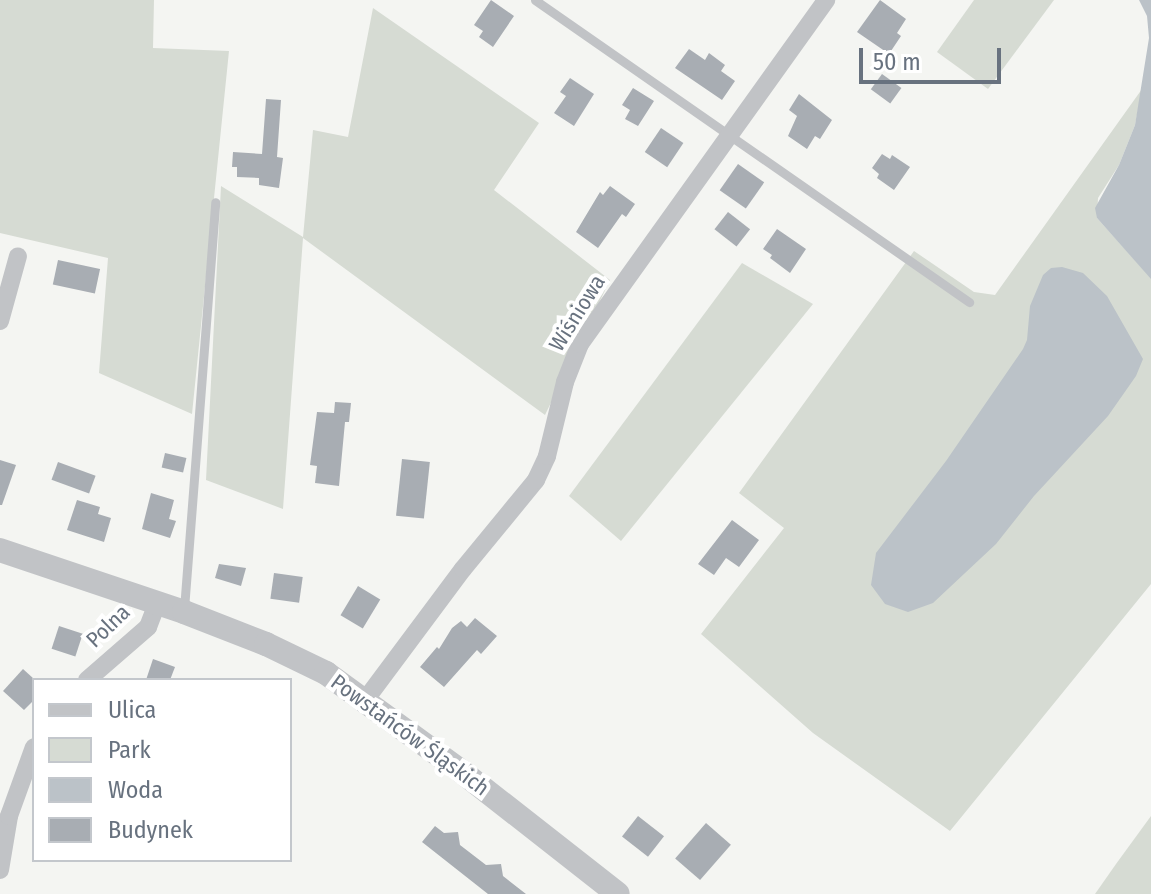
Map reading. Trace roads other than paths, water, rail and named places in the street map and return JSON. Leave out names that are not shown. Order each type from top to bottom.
[{"type":"street","name":"Wiśniowa","points":[[366,699],[463,569],[536,480],[547,456],[565,382],[580,344],[826,0]]},
{"type":"street","points":[[0,321],[18,256]]},
{"type":"street","name":"Powstańców Śląskich","points":[[0,550],[184,612],[266,644],[326,673],[366,699],[618,894]]},
{"type":"street","name":"Polna","points":[[89,678],[148,627],[157,603]]},
{"type":"street","points":[[0,870],[9,816],[32,753]]},
{"type":"lane","points":[[535,0],[731,133],[969,302]]},
{"type":"lane","points":[[184,612],[215,202]]},
{"type":"water","points":[[1139,0],[1151,0],[1151,279],[1097,218],[1095,208],[1119,165],[1135,125],[1149,38],[1147,16]]},
{"type":"water","points":[[1062,267],[1083,273],[1107,296],[1143,359],[1136,376],[1108,416],[1034,496],[996,544],[933,603],[908,612],[885,604],[871,585],[876,553],[946,461],[1023,349],[1027,340],[1030,306],[1043,275],[1051,268]]}]
